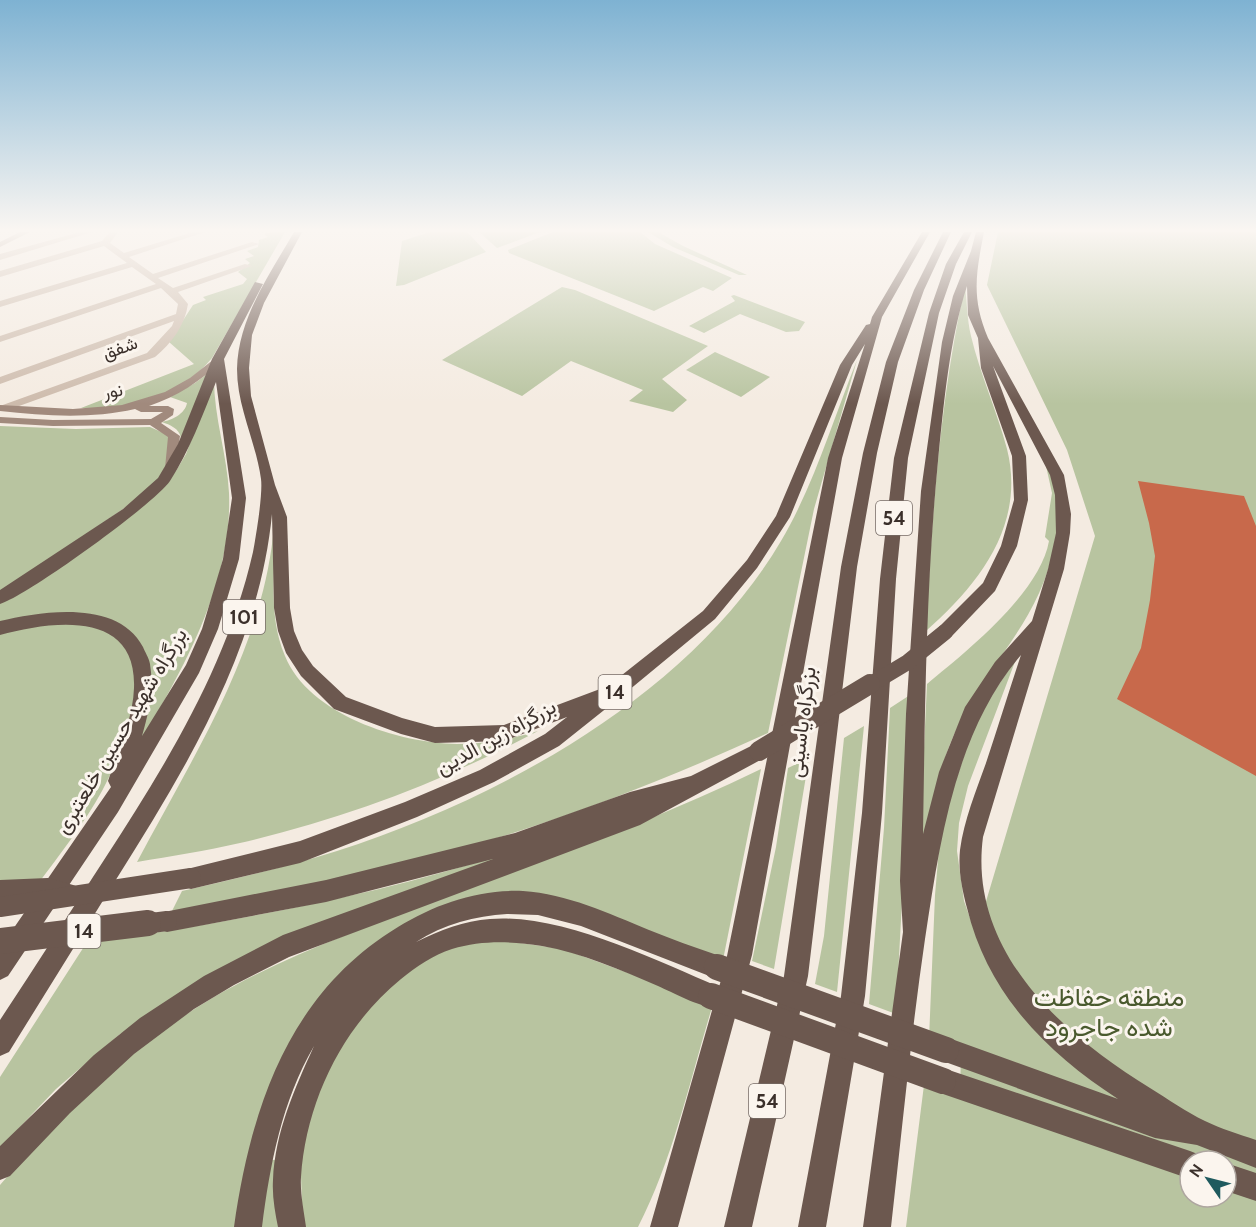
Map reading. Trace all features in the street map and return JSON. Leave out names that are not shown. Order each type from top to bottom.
[{"type":"highway","points":[[0,598],[36,576],[151,494],[171,468],[185,444],[218,359],[254,289]]},
{"type":"highway","name":"101","points":[[0,1043],[163,787],[205,706],[237,637],[253,590],[261,549],[268,482],[245,396],[243,368],[247,335],[268,289]]},
{"type":"highway","points":[[664,1227],[740,955],[826,497],[843,427],[869,350],[877,316],[893,289]]},
{"type":"highway","name":"بزرگراه یاسینی","points":[[738,1227],[796,976],[849,567],[877,423],[892,362],[920,289]]},
{"type":"highway","name":"54","points":[[812,1227],[853,996],[872,813],[888,579],[901,458],[934,313],[942,289]]},
{"type":"highway","points":[[914,930],[911,870],[925,503],[945,356],[961,289]]},
{"type":"highway","name":"14","points":[[0,941],[167,921],[326,891],[515,843],[630,802],[695,784],[759,751],[908,662],[945,632],[989,587],[1009,546],[1021,500],[1019,456],[987,368],[983,338],[973,315],[972,289]]},
{"type":"highway","name":"بزرگراه زین الدین","points":[[78,897],[191,878],[300,852],[419,806],[488,776],[552,740],[709,615],[752,564],[783,517],[846,364],[877,316]]},
{"type":"highway","points":[[983,338],[1057,475],[1064,496],[1066,519],[1062,546],[976,821],[970,865],[978,918],[992,955],[1013,987],[1046,1026],[1100,1071],[1197,1132]]},
{"type":"highway","name":"بزرگراه شهید حسین خلعتبری","points":[[0,968],[111,805],[193,668],[210,629],[231,559],[239,498],[218,359]]},
{"type":"highway","points":[[268,482],[280,517],[282,608],[286,631],[294,653],[307,671],[340,703],[401,726],[435,735],[504,733],[617,690]]},
{"type":"highway","points":[[0,628],[59,616],[89,619],[107,625],[122,634],[136,649],[142,667],[143,688],[138,715],[111,805]]},
{"type":"highway","points":[[877,1227],[914,930],[939,808],[972,713],[998,670],[1039,623]]},
{"type":"highway","points":[[0,1166],[98,1067],[138,1034],[174,1008],[248,964],[304,940],[633,818],[695,784]]},
{"type":"highway","points":[[0,890],[48,888],[78,897]]},
{"type":"highway","name":"14","points":[[0,907],[78,897]]},
{"type":"highway","points":[[248,1227],[267,1121],[292,1058],[309,1028],[331,998],[369,959],[400,936],[464,908],[497,904],[538,904],[606,924],[717,967],[1155,1125],[1197,1132],[1256,1154]]},
{"type":"highway","points":[[292,1227],[287,1178],[294,1137],[306,1094],[325,1051],[344,1019],[371,989],[397,966],[421,951],[456,936],[489,930],[520,931],[592,950],[943,1081],[1178,1161]]},
{"type":"highway","points":[[1238,1181],[1256,1187]]},
{"type":"main road","name":"نور","points":[[1,412],[94,412],[132,406],[164,396],[191,383],[218,359]]},
{"type":"main road","points":[[94,412],[168,409],[169,413],[164,418],[152,422]]},
{"type":"main road","name":"نور","points":[[1,412],[53,423],[152,422]]},
{"type":"main road","points":[[152,422],[174,436],[171,468]]},
{"type":"street","points":[[0,304],[49,289]]},
{"type":"street","points":[[0,339],[166,289]]},
{"type":"street","points":[[0,381],[182,315],[183,304],[167,289]]},
{"type":"street","name":"شفق","points":[[1,412],[151,354],[162,346],[182,315]]},
{"type":"green space","points":[[227,289],[252,289],[212,358],[199,371],[185,382],[152,398],[117,406],[81,408],[194,364],[169,342],[193,305],[206,300],[203,297]]},
{"type":"green space","points":[[558,289],[575,290],[708,346],[662,379],[687,400],[673,412],[629,401],[643,390],[571,361],[522,396],[442,360]]},
{"type":"green space","points":[[600,289],[698,289],[654,311]]},
{"type":"green space","points":[[965,289],[971,336],[1007,449],[1011,477],[1010,503],[1004,528],[994,551],[980,573],[964,593],[926,631],[938,457],[956,329]]},
{"type":"green space","name":"منطقه حفاظت شده جاجرود","points":[[989,289],[1256,289],[1256,1227],[906,1227],[924,1085],[960,1099],[961,1049],[929,1039],[935,895],[941,825],[977,717],[1016,659],[968,786],[959,823],[957,851],[964,901],[976,935],[1095,536],[1067,450]]},
{"type":"green space","points":[[734,295],[805,322],[799,331],[786,332],[740,314],[704,333],[689,326],[735,301],[731,296]]},
{"type":"green space","points":[[715,352],[770,377],[741,397],[686,370]]},
{"type":"green space","points":[[857,360],[814,509],[768,733],[642,787],[578,811],[471,846],[386,867],[171,913],[182,891],[279,868],[337,851],[400,829],[463,802],[526,770],[587,734],[644,692],[697,647],[743,596],[781,541],[813,475]]},
{"type":"green space","points":[[207,374],[181,438],[176,429],[162,422],[178,416],[187,403],[170,397]]},
{"type":"green space","points":[[214,379],[216,408],[229,493],[228,530],[221,566],[211,602],[197,636],[126,768],[148,694],[113,623],[0,624],[0,602],[176,471],[186,454]]},
{"type":"green space","points":[[0,426],[76,429],[150,427],[168,435],[168,458],[158,479],[149,491],[0,594]]},
{"type":"green space","points":[[1044,457],[1055,483],[1060,503],[1059,523],[1047,572],[1026,618],[970,703],[950,744],[933,800],[918,876],[927,684],[980,638],[1017,601],[1043,561],[1049,541],[1045,537],[1052,493]]},
{"type":"green space","points":[[273,536],[275,538],[275,613],[280,642],[297,677],[335,710],[383,731],[434,742],[457,744],[488,742],[538,731],[430,782],[355,810],[240,843],[137,862],[200,745],[238,664],[254,622],[266,580]]},
{"type":"green space","points":[[38,623],[93,625],[116,636],[129,653],[135,674],[134,698],[129,724],[112,772],[71,839],[37,885],[0,886],[0,631]]},
{"type":"green space","points":[[913,693],[896,1014],[869,1004],[884,828],[890,708]]},
{"type":"green space","points":[[864,726],[837,992],[815,984],[824,936],[844,738]]},
{"type":"green space","points":[[809,758],[774,969],[752,961],[776,847],[788,768]]},
{"type":"green space","points":[[761,769],[723,960],[475,896],[338,976],[237,1227],[0,1227],[0,1185],[48,1132],[126,1059],[214,997],[324,944],[601,838]]},
{"type":"green space","points":[[559,837],[483,868],[120,1034],[56,1089],[0,1148],[0,1077],[87,942],[268,913],[375,890]]},
{"type":"green space","points":[[493,939],[563,949],[713,1004],[662,1173],[638,1227],[303,1227],[300,1152],[326,1063],[391,979],[456,944]]},
{"type":"green space","points":[[281,1159],[283,1227],[258,1227],[266,1161]]},
{"type":"building","points":[[1138,481],[1244,496],[1256,526],[1256,776],[1117,699],[1141,648],[1155,556]]}]
